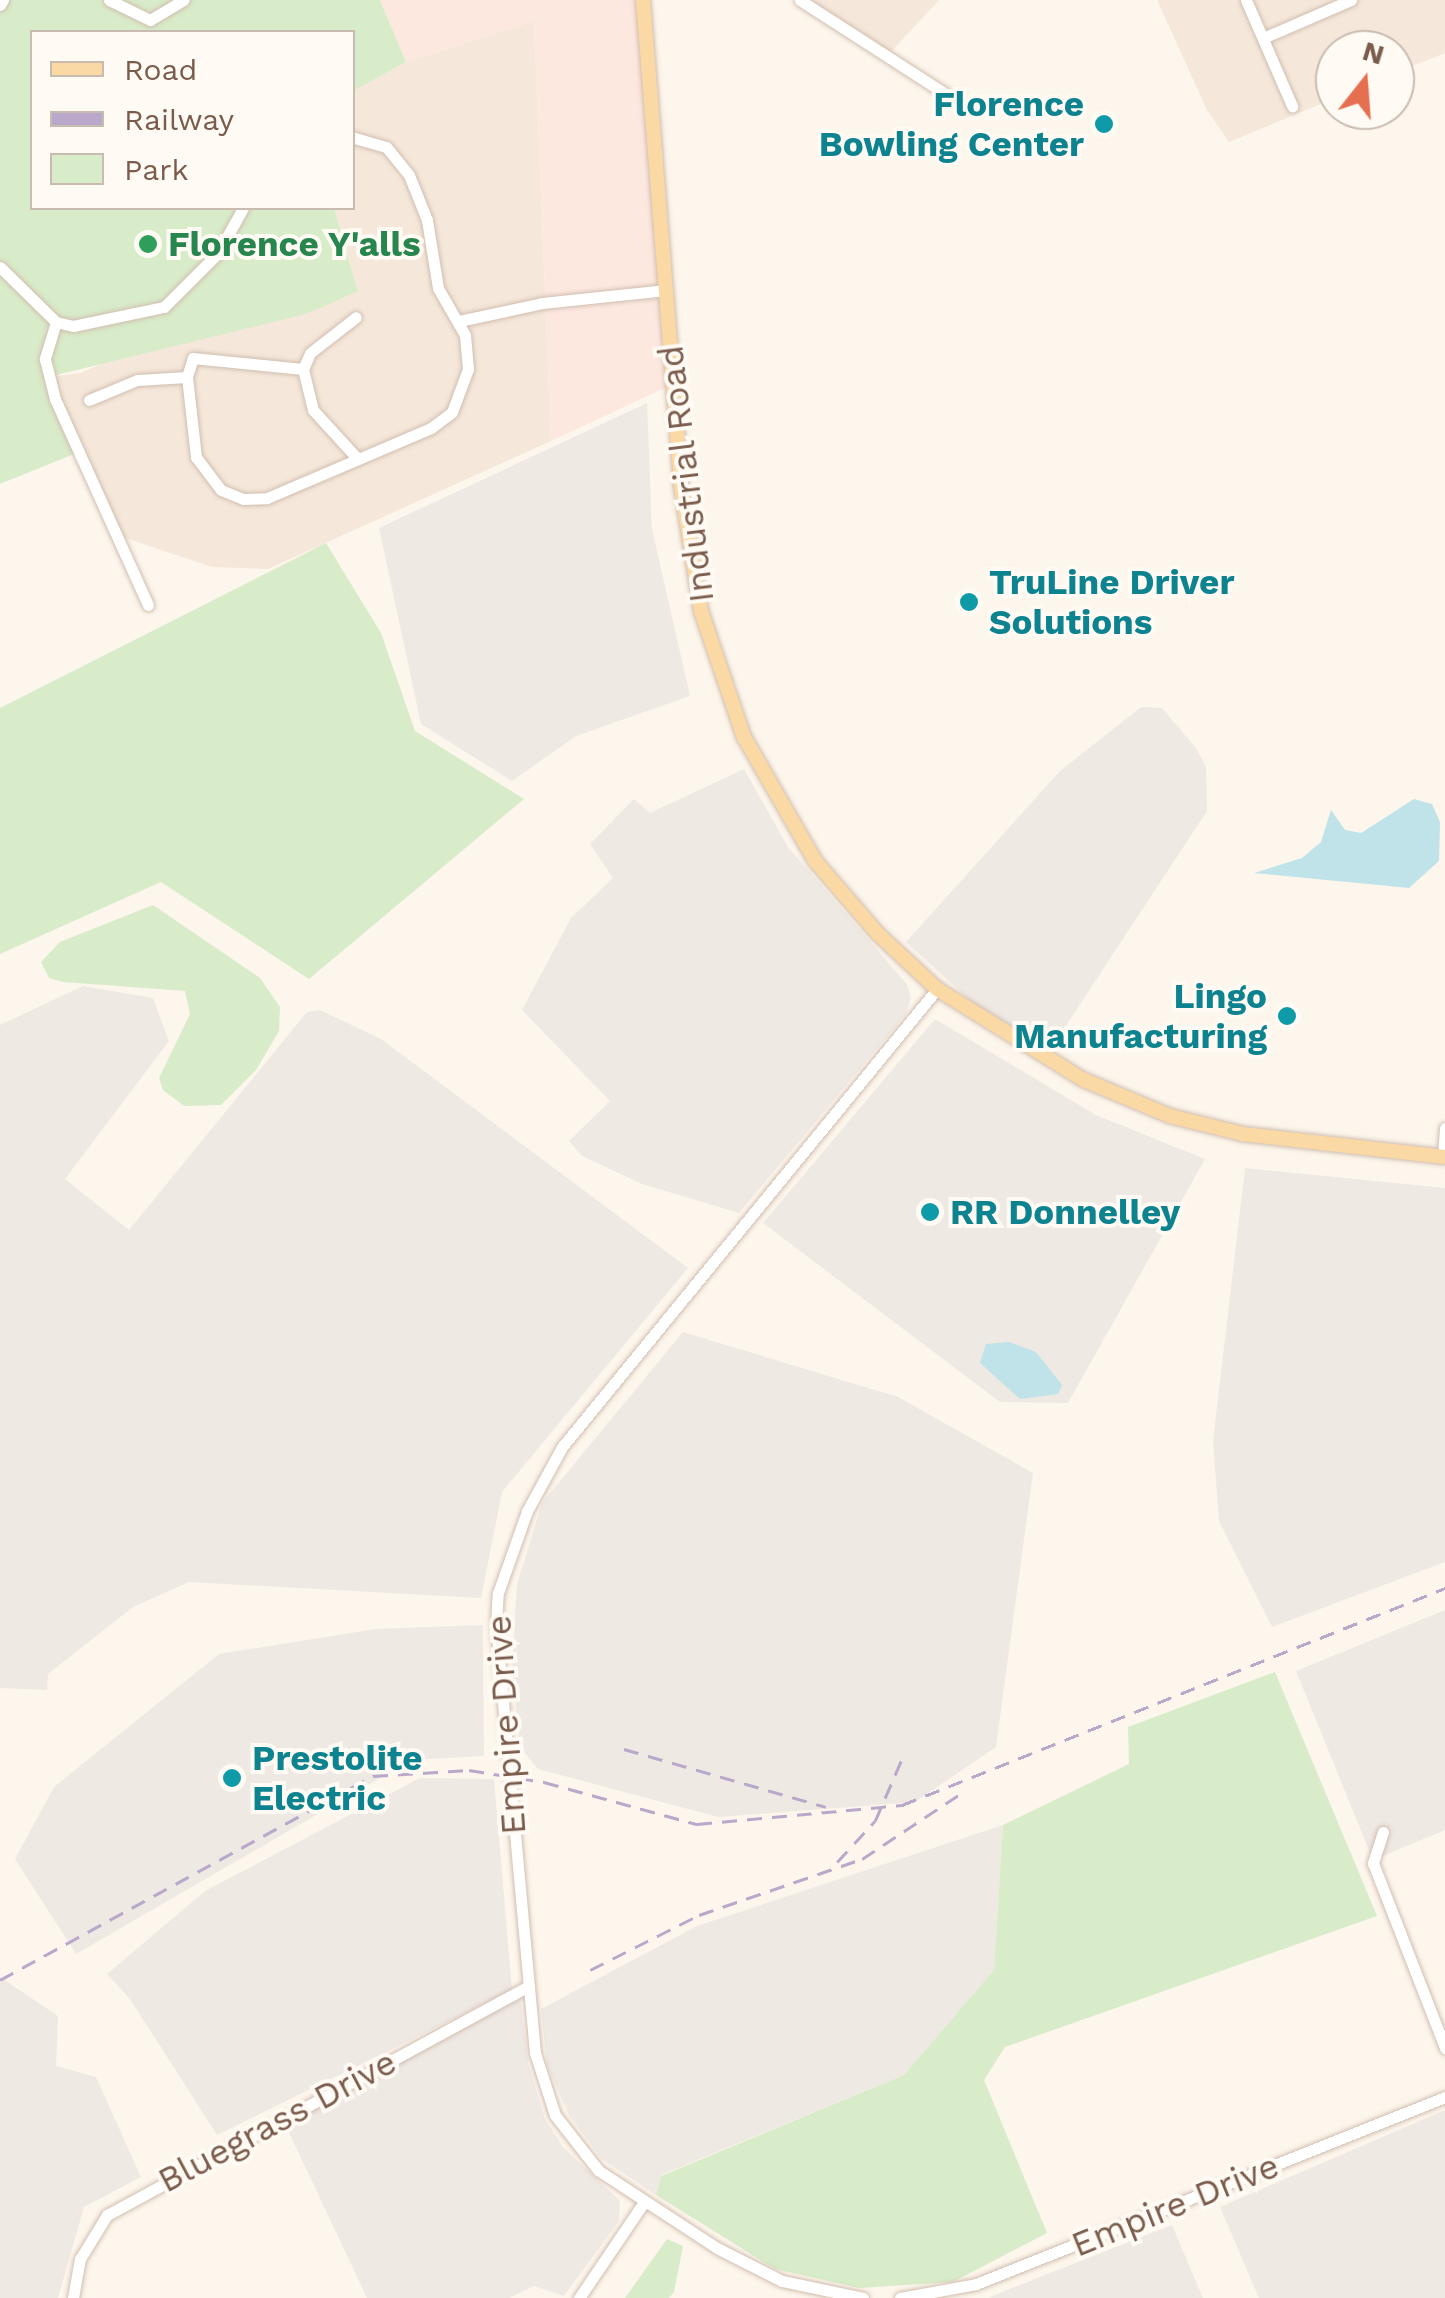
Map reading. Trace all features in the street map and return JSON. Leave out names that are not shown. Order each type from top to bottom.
[{"type":"main road","name":"Industrial Road","points":[[643,0],[685,525],[724,688],[772,792],[816,862],[877,933],[937,989],[1039,1056],[1170,1116],[1288,1142],[1444,1157]]},
{"type":"street","points":[[108,0],[152,26],[184,0]]},
{"type":"street","points":[[800,0],[958,102]]},
{"type":"street","points":[[1246,0],[1292,106]]},
{"type":"street","points":[[1263,38],[1352,0]]},
{"type":"street","points":[[303,369],[197,356],[188,377],[196,458],[232,496],[267,498],[452,412],[468,369],[459,320],[438,288],[428,220],[409,175],[386,147],[355,138]]},
{"type":"street","points":[[0,267],[56,322],[73,326],[164,307],[218,253],[242,210]]},
{"type":"street","points":[[459,320],[542,302],[666,290]]},
{"type":"street","points":[[356,317],[310,353],[303,369],[313,410],[358,458]]},
{"type":"street","points":[[56,322],[45,359],[55,399],[148,605]]},
{"type":"street","points":[[90,400],[137,380],[188,377]]},
{"type":"street","name":"Empire Drive","points":[[864,2298],[758,2272],[598,2170],[555,2116],[540,2078],[529,1986],[496,1674],[498,1593],[527,1512],[577,1428],[937,989]]},
{"type":"street","points":[[1444,1157],[1445,1128]]},
{"type":"street","points":[[1383,1832],[1373,1862],[1445,2048]]},
{"type":"street","name":"Bluegrass Drive","points":[[74,2298],[80,2259],[107,2215],[529,1986]]},
{"type":"street","name":"Empire Drive","points":[[900,2298],[976,2284],[1445,2097]]},
{"type":"street","points":[[579,2298],[644,2202]]},
{"type":"shaded area","points":[[380,0],[643,0],[673,384],[551,441],[534,21],[406,62]]},
{"type":"shaded area","points":[[800,0],[939,0],[888,55]]},
{"type":"shaded area","points":[[1157,0],[1445,0],[1445,53],[1415,65],[1415,30],[1315,30],[1315,106],[1229,142],[1207,110]]},
{"type":"shaded area","points":[[534,21],[551,441],[268,569],[212,567],[119,536],[48,377],[81,373],[125,353],[358,290],[335,210],[355,210],[355,90],[406,62]]},
{"type":"shaded area","points":[[647,403],[652,529],[690,696],[576,736],[512,781],[421,724],[379,528]]},
{"type":"shaded area","points":[[1141,707],[1162,708],[1196,748],[1206,767],[1207,811],[1048,1053],[986,1015],[906,942],[1060,771]]},
{"type":"shaded area","points":[[744,769],[788,847],[907,984],[911,998],[906,1014],[739,1213],[642,1184],[582,1156],[569,1141],[610,1101],[522,1010],[571,918],[613,878],[590,844],[634,799],[650,813]]},
{"type":"shaded area","points":[[83,986],[153,998],[169,1041],[65,1179],[129,1230],[307,1012],[320,1010],[381,1039],[688,1268],[502,1492],[481,1598],[189,1582],[133,1607],[48,1674],[47,1690],[0,1688],[0,1025]]},
{"type":"shaded area","points":[[935,1019],[1096,1115],[1205,1159],[1068,1403],[1000,1402],[763,1223]]},
{"type":"shaded area","points":[[1245,1168],[1445,1188],[1445,1562],[1272,1627],[1219,1521],[1213,1441]]},
{"type":"shaded area","points":[[683,1332],[898,1397],[1033,1473],[996,1747],[915,1802],[718,1817],[538,1769],[520,1747],[512,1670],[517,1584],[542,1503]]},
{"type":"shaded area","points":[[1445,1610],[1445,1830],[1373,1860],[1296,1671]]},
{"type":"shaded area","points":[[483,1625],[484,1756],[411,1760],[76,1954],[15,1859],[54,1787],[219,1654],[376,1629]]},
{"type":"shaded area","points":[[420,1778],[494,1779],[512,1990],[217,2135],[130,1999],[107,1974],[205,1891]]},
{"type":"shaded area","points":[[1003,1825],[994,1971],[904,2075],[661,2175],[656,2195],[602,2159],[569,2115],[547,2065],[541,2009],[697,1926]]},
{"type":"shaded area","points":[[0,1977],[58,2016],[56,2066],[96,2077],[141,2177],[84,2207],[58,2298],[0,2298]]},
{"type":"shaded area","points":[[520,1996],[528,2063],[545,2119],[563,2147],[620,2201],[619,2221],[564,2296],[534,2286],[509,2298],[367,2298],[285,2124]]},
{"type":"shaded area","points":[[1445,2110],[1445,2298],[1259,2298],[1220,2207]]},
{"type":"shaded area","points":[[1172,2225],[1203,2298],[988,2298],[1017,2286]]},
{"type":"green space","points":[[0,0],[380,0],[406,62],[355,90],[355,30],[30,30],[30,210],[335,210],[358,291],[306,314],[48,377],[79,452],[0,484]]},
{"type":"green space","points":[[326,543],[381,633],[415,731],[524,799],[309,979],[161,882],[0,954],[0,708]]},
{"type":"green space","points":[[153,905],[260,978],[280,1007],[279,1031],[256,1070],[221,1105],[184,1106],[163,1090],[159,1078],[190,1014],[185,991],[63,982],[49,978],[41,962],[60,942]]},
{"type":"green space","points":[[1275,1672],[1377,1916],[1005,2047],[984,2080],[1047,2233],[953,2282],[859,2288],[775,2269],[656,2195],[661,2176],[904,2075],[994,1970],[1003,1825],[1129,1764],[1128,1727]]},
{"type":"green space","points":[[667,2239],[683,2246],[674,2292],[669,2298],[625,2298]]},
{"type":"water","points":[[1414,799],[1432,804],[1440,822],[1439,861],[1409,888],[1254,873],[1302,858],[1321,842],[1331,810],[1345,830],[1361,833]]},
{"type":"water","points":[[1009,1342],[1036,1352],[1062,1385],[1058,1394],[1020,1399],[980,1363],[986,1344]]},
{"type":"railway","points":[[0,1980],[373,1776],[469,1770],[544,1782],[697,1824],[902,1805],[1445,1588]]},
{"type":"railway","points":[[624,1749],[826,1807]]},
{"type":"railway","points":[[837,1862],[875,1821],[904,1754]]},
{"type":"railway","points":[[590,1970],[699,1915],[862,1859],[960,1794]]},
{"type":"place","name":"Florence Bowling Center","points":[[1104,124]]},
{"type":"place","name":"Florence Y'alls","points":[[148,244]]},
{"type":"place","name":"TruLine Driver Solutions","points":[[969,602]]},
{"type":"place","name":"Lingo Manufacturing","points":[[1287,1016]]},
{"type":"place","name":"RR Donnelley","points":[[930,1212]]},
{"type":"place","name":"Prestolite Electric","points":[[232,1778]]}]
